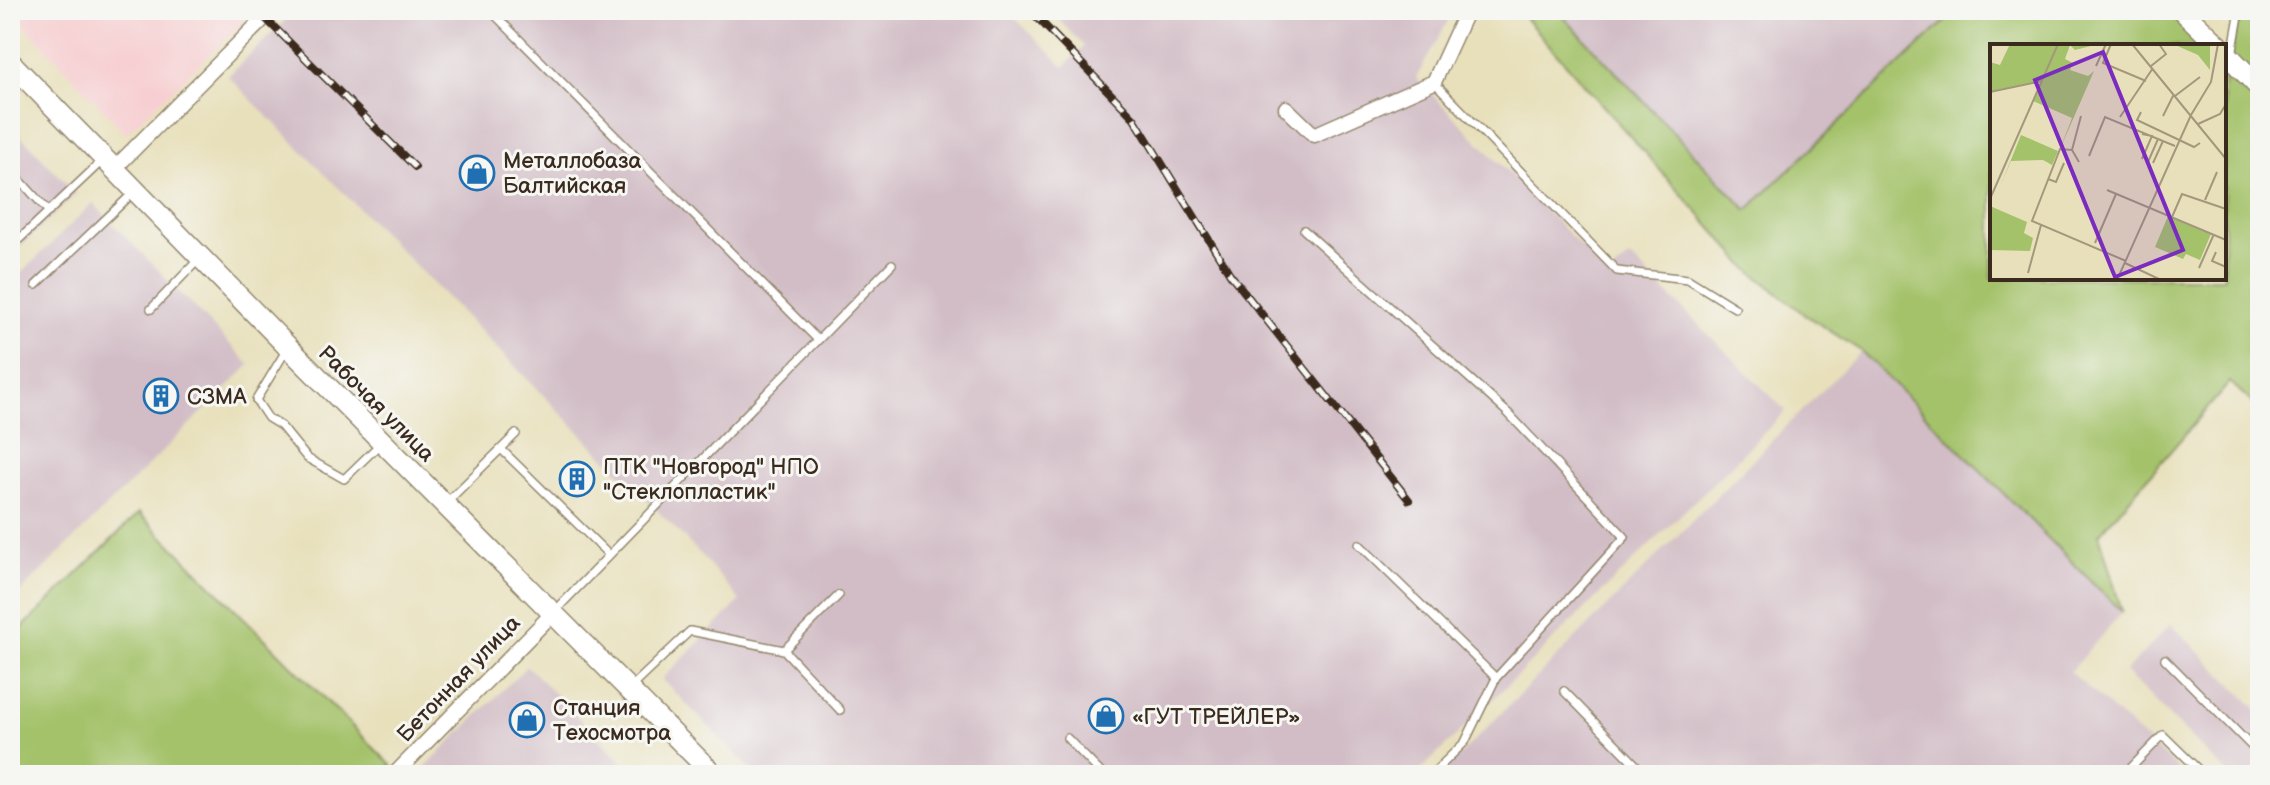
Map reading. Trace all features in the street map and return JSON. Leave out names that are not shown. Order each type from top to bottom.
[{"type":"main road","points":[[2182,10],[2217,44]]},
{"type":"main road","points":[[2226,53],[2260,88]]},
{"type":"main road","name":"Рабочая улица","points":[[10,62],[444,505],[714,775]]},
{"type":"street","points":[[109,164],[272,10]]},
{"type":"street","points":[[1286,108],[1314,135],[1434,82],[1467,10]]},
{"type":"street","name":"Бетонная улица","points":[[394,775],[554,612]]},
{"type":"lane","points":[[490,10],[818,340]]},
{"type":"lane","points":[[2226,49],[2240,10]]},
{"type":"lane","points":[[1434,82],[1617,271],[1688,279],[1735,308]]},
{"type":"lane","points":[[10,248],[109,164]]},
{"type":"lane","points":[[10,169],[49,212]]},
{"type":"lane","points":[[36,285],[135,191]]},
{"type":"lane","points":[[1304,230],[1508,413],[1625,537],[1496,678],[1465,742],[1431,775]]},
{"type":"lane","points":[[151,309],[201,257]]},
{"type":"lane","points":[[554,612],[892,264]]},
{"type":"lane","points":[[288,347],[256,400],[268,418],[281,426],[307,458],[344,479],[382,442]]},
{"type":"lane","points":[[444,505],[516,434]]},
{"type":"lane","points":[[501,449],[609,555]]},
{"type":"lane","points":[[1359,544],[1496,678]]},
{"type":"lane","points":[[784,650],[839,595]]},
{"type":"lane","points":[[629,690],[690,631],[784,650],[840,710]]},
{"type":"lane","points":[[2165,659],[2260,755]]},
{"type":"lane","points":[[1564,691],[1646,775]]},
{"type":"lane","points":[[2124,775],[2163,735],[2204,775]]},
{"type":"lane","points":[[1067,738],[1103,775]]},
{"type":"shaded area","points":[[10,10],[239,10],[247,19],[126,134]]},
{"type":"shaded area","points":[[296,10],[1007,10],[1064,67],[1084,46],[1049,10],[1454,10],[1416,78],[1609,275],[1630,257],[1786,411],[1416,775],[756,775],[662,679],[740,601],[704,558],[228,76]]},
{"type":"shaded area","points":[[1557,10],[1957,10],[1747,211]]},
{"type":"shaded area","points":[[10,124],[76,194],[10,256]]},
{"type":"shaded area","points":[[93,203],[250,365],[10,602],[10,284]]},
{"type":"shaded area","points":[[1861,351],[2122,612],[2070,672],[2185,775],[1440,775]]},
{"type":"shaded area","points":[[2171,624],[2260,712],[2260,775],[2229,775],[2125,672]]},
{"type":"shaded area","name":"Станция Техосмотра","points":[[527,666],[635,775],[417,775]]},
{"type":"green space","points":[[1518,10],[1557,10],[1747,210],[1957,10],[2182,10],[2217,44],[1990,44],[1990,280],[2226,280],[2226,53],[2230,58],[2240,10],[2260,10],[2260,410],[2230,382],[2099,534],[2122,612],[1861,351],[1804,314],[1747,268]]},
{"type":"green space","points":[[139,513],[392,766],[383,775],[10,775],[10,640]]},
{"type":"railway","points":[[257,10],[415,167]]},
{"type":"railway","points":[[1030,10],[1134,118],[1230,274],[1409,500]]},
{"type":"place","name":"Металлобаза Балтийская","points":[[477,173]]},
{"type":"place","name":"СЗМА","points":[[161,396]]},
{"type":"place","name":"ПТК \"Новгород\" НПО \"Стеклопластик\"","points":[[577,479]]},
{"type":"place","name":"«ГУТ ТРЕЙЛЕР»","points":[[1106,716]]},
{"type":"place","name":"Станция Техосмотра","points":[[527,720]]}]
